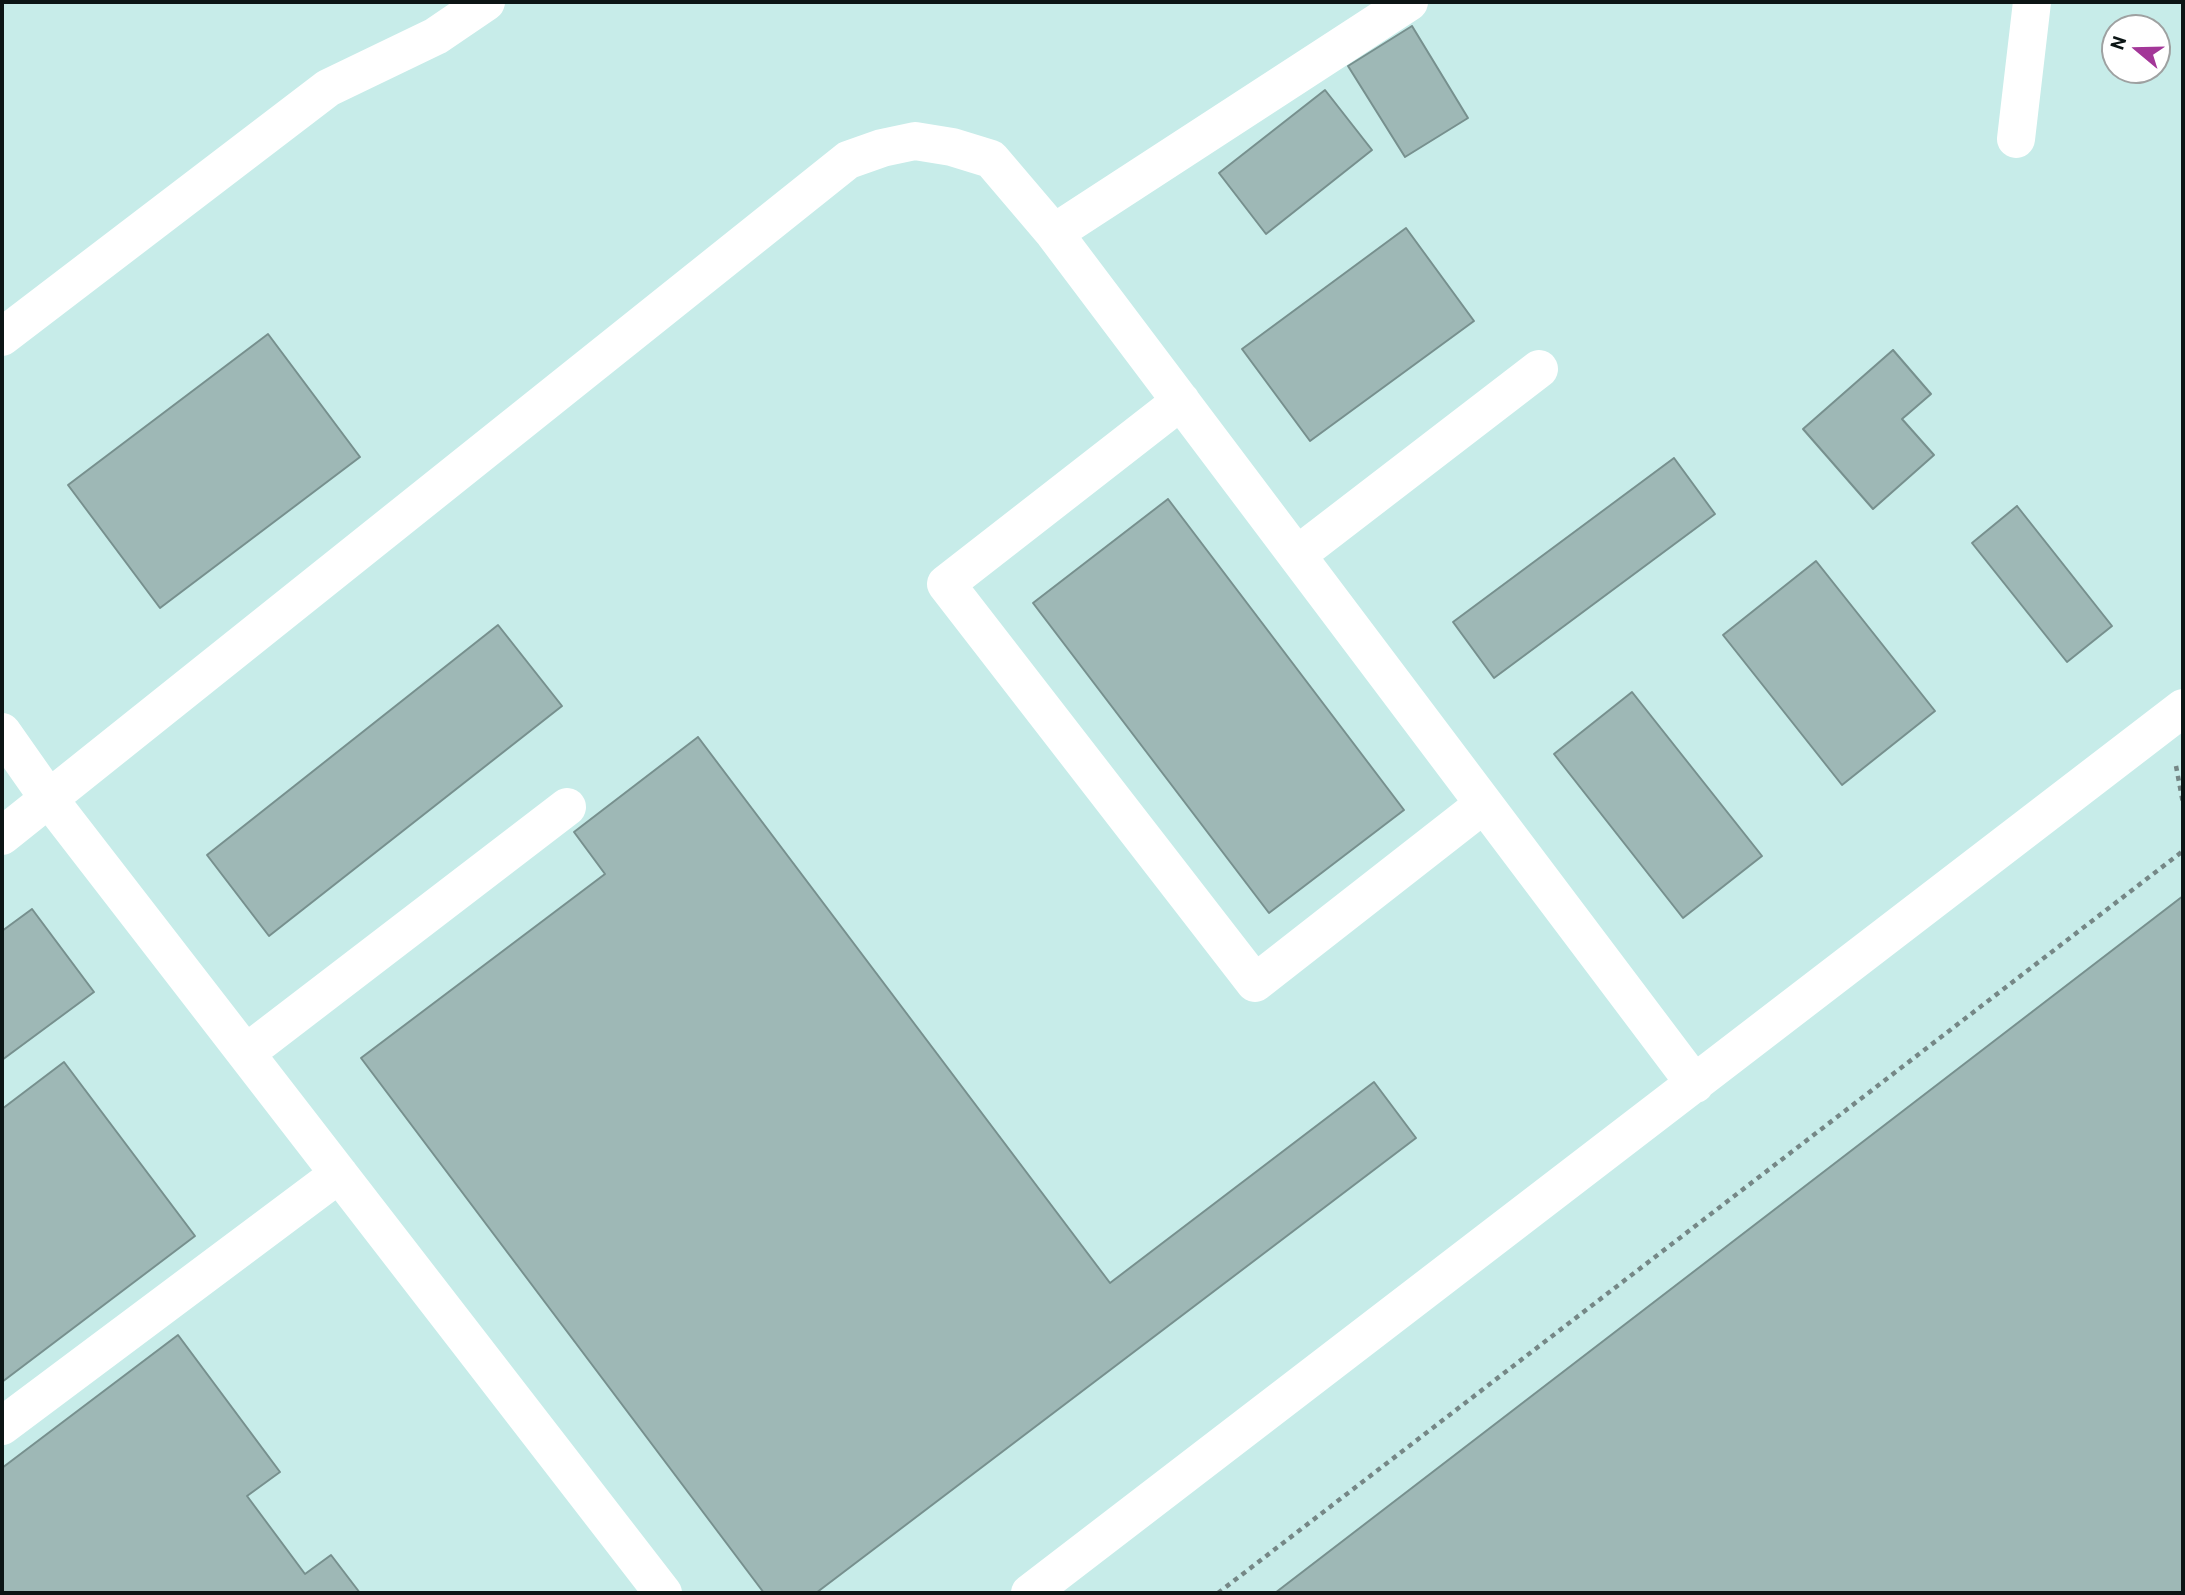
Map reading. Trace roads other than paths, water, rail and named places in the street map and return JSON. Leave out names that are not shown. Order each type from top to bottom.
[{"type":"lane","points":[[2,337],[328,88],[436,36],[486,2]]},
{"type":"lane","points":[[1054,233],[1409,2]]},
{"type":"lane","points":[[2016,139],[2032,2]]},
{"type":"lane","points":[[2,836],[848,160],[881,148],[915,141],[952,147],[991,159],[1054,233],[1695,1084]]},
{"type":"lane","points":[[1297,555],[1539,369]]},
{"type":"lane","points":[[1181,401],[946,584],[1255,983],[1484,804]]},
{"type":"lane","points":[[1030,1593],[2183,708]]},
{"type":"lane","points":[[2,732],[49,799],[663,1593]]},
{"type":"lane","points":[[246,1053],[567,807]]},
{"type":"lane","points":[[2,1426],[339,1174]]}]
